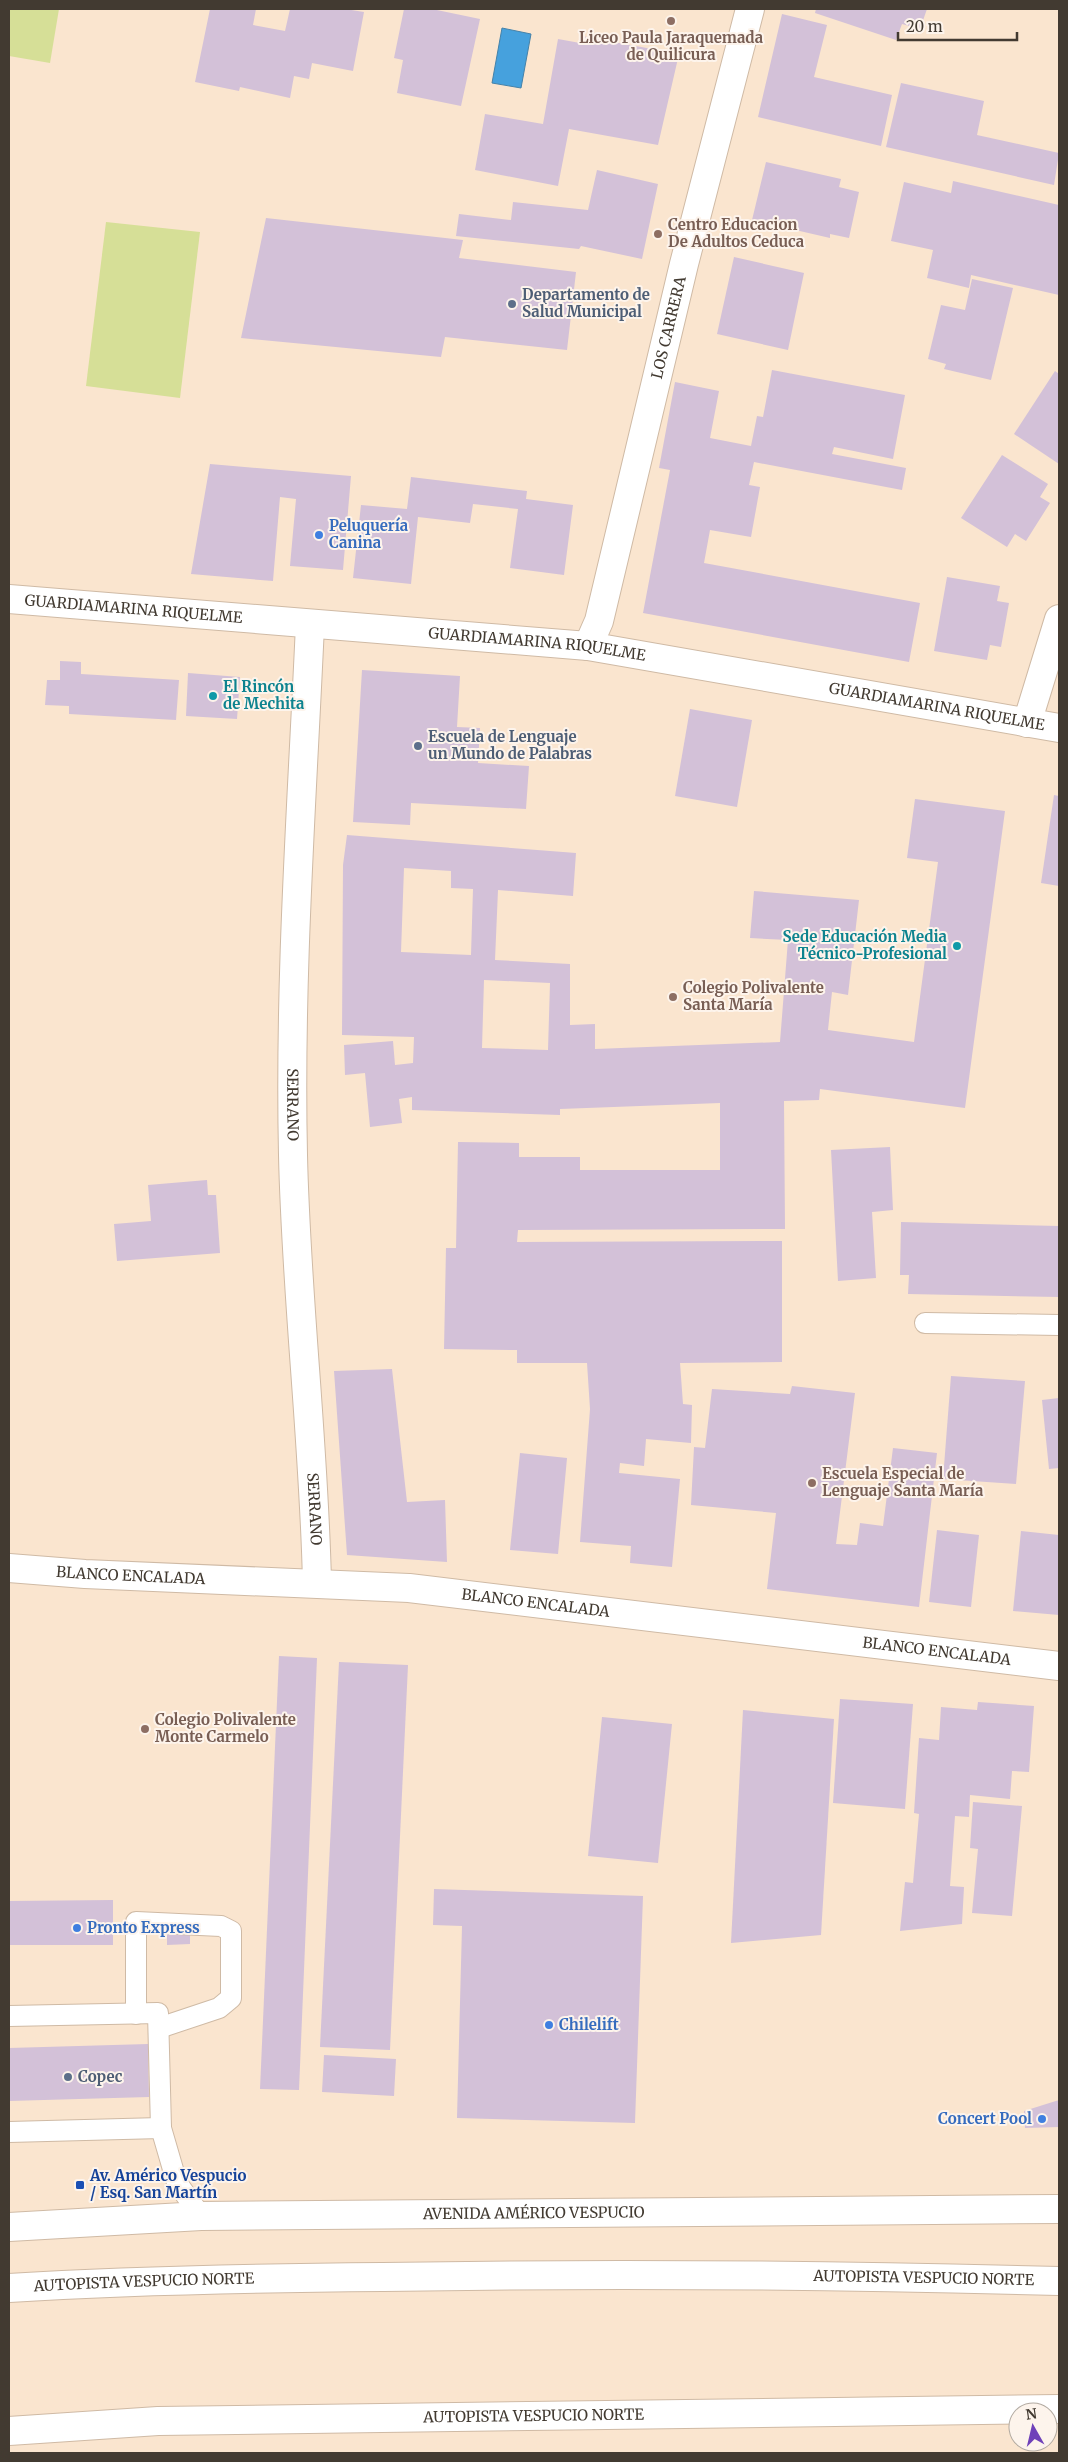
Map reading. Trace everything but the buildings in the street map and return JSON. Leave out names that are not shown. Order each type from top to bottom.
[{"type":"main road","name":"LOS CARRERA","points":[[588,646],[598,621],[682,274],[750,9]]},
{"type":"main road","name":"GUARDIAMARINA RIQUELME","points":[[9,599],[310,625],[450,634],[588,646],[1059,728]]},
{"type":"main road","points":[[1027,723],[1059,619]]},
{"type":"main road","name":"SERRANO","points":[[310,625],[293,970],[291,1060],[293,1158],[317,1583]]},
{"type":"main road","name":"BLANCO ENCALADA","points":[[9,1568],[85,1574],[409,1588],[1059,1666]]},
{"type":"main road","name":"AVENIDA AMÉRICO VESPUCIO","points":[[9,2227],[201,2216],[1059,2209]]},
{"type":"main road","name":"AUTOPISTA VESPUCIO NORTE","points":[[9,2288],[128,2281],[497,2275],[791,2275],[1059,2281]]},
{"type":"main road","name":"AUTOPISTA VESPUCIO NORTE","points":[[9,2431],[158,2421],[1059,2409]]},
{"type":"lane","points":[[925,1323],[1059,1325]]},
{"type":"lane","points":[[136,2014],[136,1922],[221,1926],[231,1931],[231,1998],[219,2008],[159,2028]]},
{"type":"lane","points":[[9,2016],[158,2013],[161,2128],[177,2183],[201,2216]]},
{"type":"lane","points":[[9,2132],[161,2128]]},
{"type":"green space","points":[[9,9],[59,9],[50,63],[9,56]]},
{"type":"green space","points":[[106,222],[200,232],[180,398],[86,386]]},
{"type":"water","points":[[502,28],[531,34],[521,88],[492,83]]},
{"type":"place","name":"Liceo Paula Jaraquemada de Quilicura","points":[[671,21]]},
{"type":"place","name":"Centro Educacion De Adultos Ceduca","points":[[658,234]]},
{"type":"place","name":"Departamento de Salud Municipal","points":[[512,304]]},
{"type":"place","name":"Peluquería Canina","points":[[319,535]]},
{"type":"place","name":"El Rincón de Mechita","points":[[213,696]]},
{"type":"place","name":"Escuela de Lenguaje un Mundo de Palabras","points":[[418,746]]},
{"type":"place","name":"Sede Educación Media Técnico-Profesional","points":[[957,946]]},
{"type":"place","name":"Colegio Polivalente Santa María","points":[[673,997]]},
{"type":"place","name":"Escuela Especial de Lenguaje Santa María","points":[[812,1483]]},
{"type":"place","name":"Colegio Polivalente Monte Carmelo","points":[[145,1729]]},
{"type":"place","name":"Pronto Express","points":[[77,1928]]},
{"type":"place","name":"Chilelift","points":[[549,2025]]},
{"type":"place","name":"Copec","points":[[68,2077]]},
{"type":"place","name":"Concert Pool","points":[[1042,2119]]},
{"type":"place","name":"Av. Américo Vespucio / Esq. San Martín","points":[[80,2185]]}]
